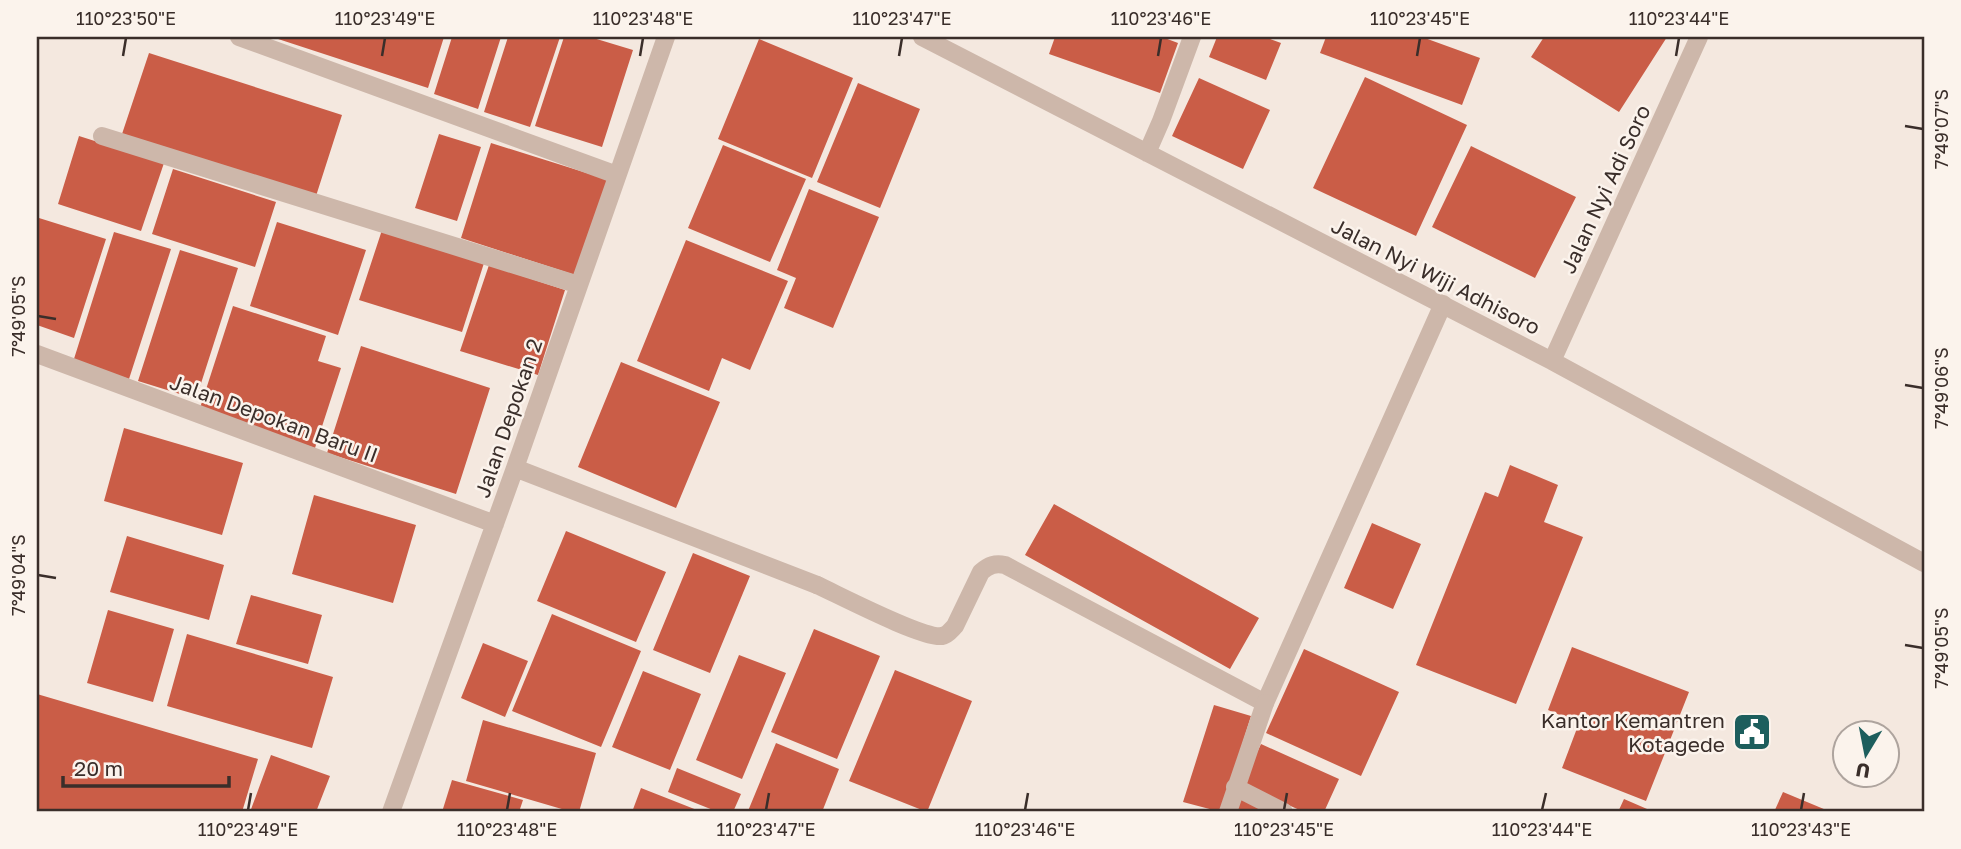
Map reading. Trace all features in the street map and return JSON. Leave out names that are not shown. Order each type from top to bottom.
[{"type":"street","points":[[239,37],[617,175]]},
{"type":"street","name":"Jalan Depokan 2","points":[[391,812],[666,37]]},
{"type":"street","name":"Jalan Nyi Wiji Adhisoro","points":[[922,37],[1552,361],[1924,563]]},
{"type":"street","points":[[1147,153],[1192,37]]},
{"type":"street","name":"Jalan Nyi Adi Soro","points":[[1552,361],[1699,37]]},
{"type":"street","points":[[102,136],[579,285]]},
{"type":"street","points":[[1228,812],[1265,704],[1443,304]]},
{"type":"street","name":"Jalan Depokan Baru II","points":[[37,354],[495,524]]},
{"type":"street","points":[[515,468],[817,585],[928,635],[941,636],[949,633],[981,572],[988,566],[1005,565],[1265,704]]},
{"type":"street","points":[[1235,787],[1284,812]]},
{"type":"building","points":[[272,37],[444,37],[428,88]]},
{"type":"building","points":[[452,37],[501,37],[478,109],[434,94]]},
{"type":"building","points":[[508,37],[560,37],[530,127],[484,112]]},
{"type":"building","points":[[564,37],[590,37],[633,50],[602,147],[535,126]]},
{"type":"building","points":[[1055,37],[1162,37],[1178,43],[1160,93],[1049,54]]},
{"type":"building","points":[[1217,37],[1265,37],[1281,43],[1266,80],[1209,57]]},
{"type":"building","points":[[1326,37],[1422,37],[1480,58],[1462,105],[1320,53]]},
{"type":"building","points":[[1544,37],[1667,37],[1619,112],[1531,57]]},
{"type":"building","points":[[759,39],[853,78],[812,178],[718,139]]},
{"type":"building","points":[[149,53],[342,115],[316,196],[122,134]]},
{"type":"building","points":[[1365,77],[1467,125],[1416,236],[1313,188]]},
{"type":"building","points":[[1199,78],[1270,110],[1243,169],[1172,136]]},
{"type":"building","points":[[858,83],[920,109],[880,208],[817,182]]},
{"type":"building","points":[[439,134],[481,147],[457,221],[415,208]]},
{"type":"building","points":[[79,136],[164,163],[141,231],[58,204]]},
{"type":"building","points":[[491,143],[609,180],[578,276],[461,238]]},
{"type":"building","points":[[723,145],[806,179],[770,262],[688,228]]},
{"type":"building","points":[[1471,146],[1576,197],[1535,278],[1432,227]]},
{"type":"building","points":[[173,169],[276,202],[255,267],[152,234]]},
{"type":"building","points":[[809,189],[879,217],[833,328],[784,308],[796,278],[777,270]]},
{"type":"building","points":[[39,218],[106,239],[74,338],[37,325]]},
{"type":"building","points":[[277,222],[366,250],[338,335],[250,306]]},
{"type":"building","points":[[382,230],[484,263],[462,332],[359,300]]},
{"type":"building","points":[[114,232],[171,249],[129,379],[73,362]]},
{"type":"building","points":[[686,240],[788,281],[750,370],[722,358],[709,391],[637,361]]},
{"type":"building","points":[[180,250],[238,268],[196,399],[138,381]]},
{"type":"building","points":[[489,265],[565,290],[538,375],[460,351]]},
{"type":"building","points":[[233,306],[326,336],[318,361],[341,368],[315,448],[199,411]]},
{"type":"building","points":[[361,346],[490,388],[456,494],[327,453]]},
{"type":"building","points":[[621,362],[720,402],[676,508],[578,467]]},
{"type":"building","points":[[124,428],[243,463],[222,535],[104,501]]},
{"type":"building","points":[[1510,465],[1558,485],[1544,522],[1583,537],[1516,704],[1416,665],[1485,492],[1498,497]]},
{"type":"building","points":[[314,495],[416,525],[393,603],[292,574]]},
{"type":"building","points":[[1054,504],[1259,618],[1230,669],[1025,555]]},
{"type":"building","points":[[1372,523],[1421,544],[1393,609],[1344,588]]},
{"type":"building","points":[[566,531],[666,572],[636,642],[537,601]]},
{"type":"building","points":[[127,536],[224,565],[209,620],[110,592]]},
{"type":"building","points":[[693,553],[750,576],[710,673],[653,650]]},
{"type":"building","points":[[251,595],[322,615],[308,664],[236,644]]},
{"type":"building","points":[[108,610],[174,629],[153,702],[87,683]]},
{"type":"building","points":[[552,614],[641,651],[601,747],[512,711]]},
{"type":"building","points":[[814,629],[880,656],[837,759],[771,732]]},
{"type":"building","points":[[187,634],[333,677],[312,748],[167,706]]},
{"type":"building","points":[[483,643],[528,661],[505,717],[461,698]]},
{"type":"building","points":[[1572,647],[1689,692],[1646,801],[1562,768],[1579,723],[1548,710]]},
{"type":"building","points":[[1304,649],[1399,692],[1361,776],[1266,733]]},
{"type":"building","points":[[739,655],[786,673],[742,779],[696,760]]},
{"type":"building","points":[[895,670],[972,701],[927,812],[849,781]]},
{"type":"building","points":[[643,671],[701,694],[670,770],[612,747]]},
{"type":"building","points":[[37,694],[258,759],[242,812],[37,812]]},
{"type":"building","points":[[1214,705],[1251,716],[1221,812],[1183,802]]},
{"type":"building","points":[[483,720],[596,753],[579,812],[466,781]]},
{"type":"building","points":[[776,743],[839,769],[822,812],[748,811]]},
{"type":"building","points":[[1261,744],[1339,779],[1324,812],[1304,812],[1242,784]]},
{"type":"building","points":[[271,755],[330,776],[316,812],[250,812]]},
{"type":"building","points":[[677,768],[741,794],[733,812],[718,812],[668,792]]},
{"type":"building","points":[[452,780],[523,800],[519,812],[442,812]]},
{"type":"building","points":[[641,788],[702,812],[632,812]]},
{"type":"building","points":[[1783,792],[1831,812],[1774,812]]},
{"type":"building","points":[[1239,794],[1273,812],[1234,812]]},
{"type":"building","points":[[1624,799],[1654,812],[1618,812]]},
{"type":"place","name":"Kantor Kemantren Kotagede","points":[[1752,732]]}]
